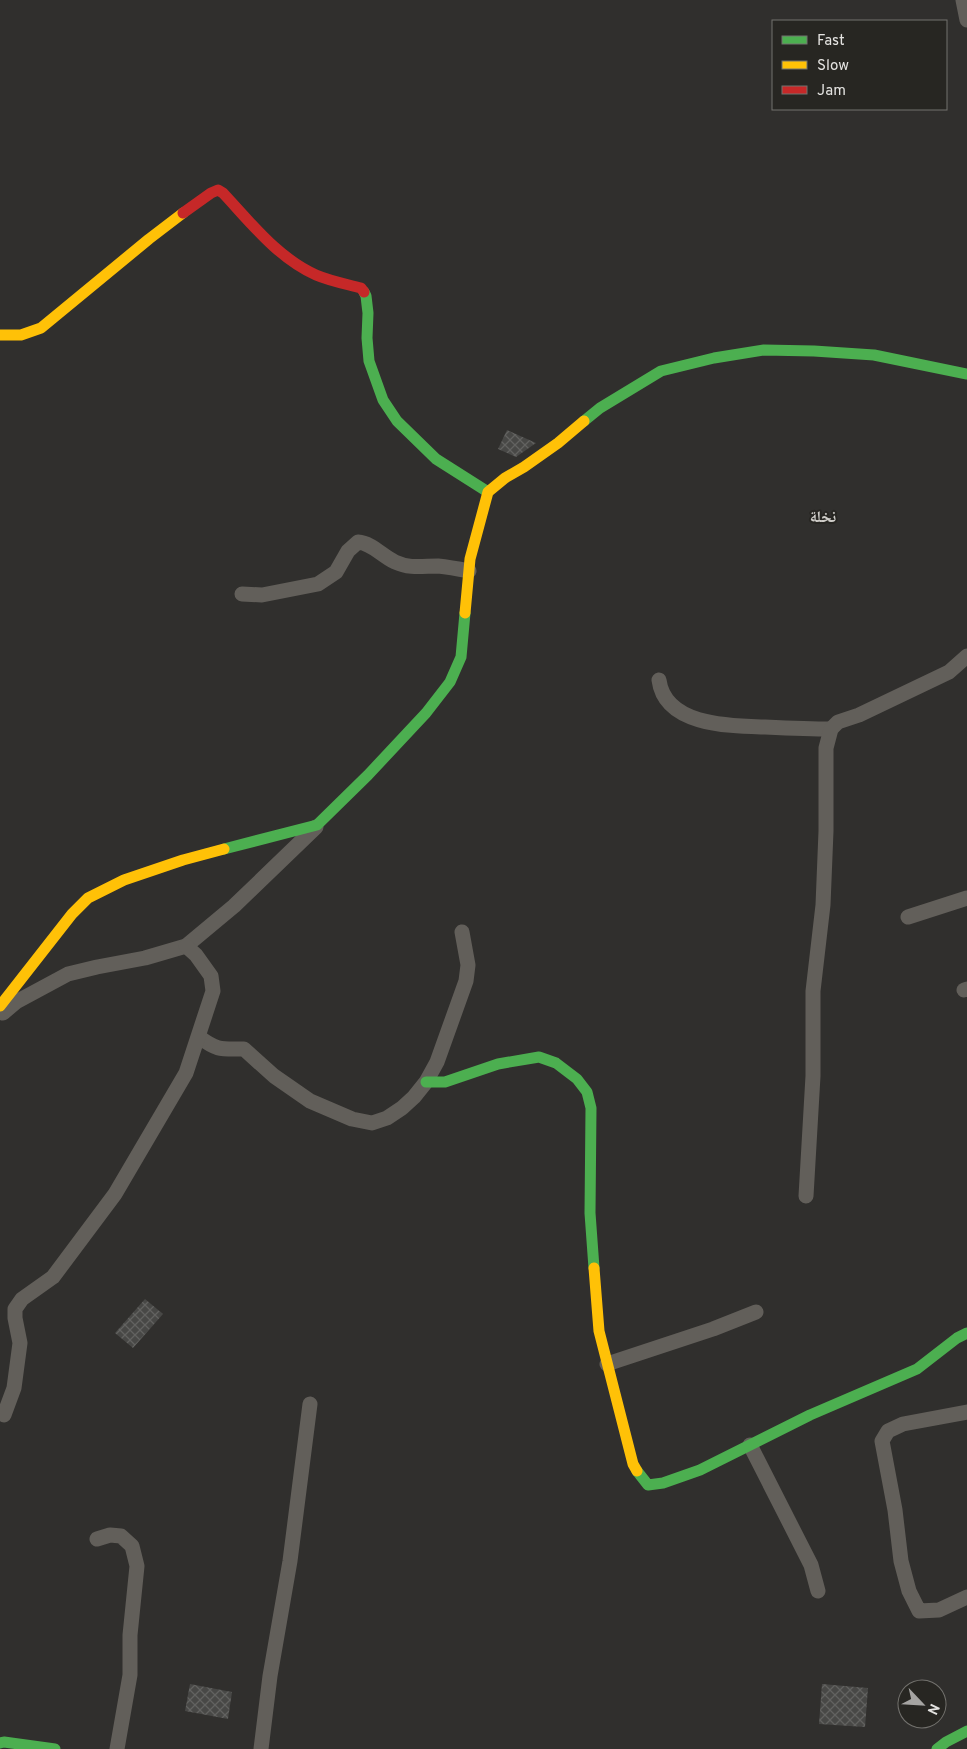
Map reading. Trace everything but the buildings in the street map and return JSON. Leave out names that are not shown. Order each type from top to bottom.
[{"type":"street","points":[[963,0],[967,20]]},
{"type":"street","points":[[0,335],[21,335],[41,328],[149,239],[211,193],[218,190],[275,247],[300,267],[315,275],[361,288],[366,296],[368,313],[367,338],[369,361],[383,400],[396,420],[436,459],[488,492]]},
{"type":"street","points":[[0,1016],[16,1002],[68,974],[145,958],[186,946],[234,906],[317,826],[426,713],[450,682],[461,657],[472,551],[488,492],[505,478],[551,448],[600,408],[661,372],[714,358],[764,350],[874,355],[967,374]]},
{"type":"street","points":[[242,594],[262,595],[318,584],[336,572],[348,551],[358,542],[367,542],[380,553],[411,568],[439,566],[469,571]]},
{"type":"street","points":[[806,1196],[813,1076],[813,991],[823,905],[826,831],[826,748],[831,730],[838,722],[859,715],[949,672],[967,656]]},
{"type":"street","points":[[660,680],[661,690],[671,703],[696,719],[730,726],[831,730]]},
{"type":"street","points":[[0,1006],[72,914],[88,898],[124,880],[183,860],[317,826]]},
{"type":"street","points":[[908,917],[967,898]]},
{"type":"street","points":[[198,1037],[213,1047],[244,1049],[274,1076],[310,1101],[352,1119],[372,1123],[388,1118],[402,1108],[426,1082],[437,1062],[466,981],[468,965],[462,932]]},
{"type":"street","points":[[4,1415],[14,1388],[20,1343],[15,1309],[22,1300],[53,1276],[115,1194],[186,1073],[214,992],[211,976],[196,955],[186,946]]},
{"type":"street","points":[[426,1082],[445,1082],[498,1064],[539,1057],[556,1063],[577,1079],[587,1092],[591,1108],[590,1213],[599,1331],[633,1464],[640,1478],[648,1485],[663,1483],[700,1470],[810,1415],[917,1369],[967,1333]]},
{"type":"street","points":[[607,1364],[713,1329],[756,1312]]},
{"type":"street","points":[[261,1749],[270,1676],[290,1561],[310,1404]]},
{"type":"street","points":[[967,1412],[903,1424],[888,1431],[882,1442],[895,1510],[901,1561],[919,1611],[939,1610],[967,1597]]},
{"type":"street","points":[[750,1445],[811,1565],[818,1591]]},
{"type":"street","points":[[97,1539],[110,1535],[121,1536],[132,1546],[137,1566],[130,1635],[130,1675],[117,1749]]},
{"type":"street","points":[[937,1749],[967,1731]]},
{"type":"street","points":[[0,1743],[55,1749]]},
{"type":"traffic: fast","points":[[364,292],[368,313],[367,338],[369,361],[383,400],[397,421],[436,459],[488,492]]},
{"type":"traffic: fast","points":[[584,421],[600,408],[661,371],[714,358],[764,350],[874,355],[967,374]]},
{"type":"traffic: fast","points":[[224,849],[317,825],[368,775],[426,713],[450,682],[461,657],[465,613]]},
{"type":"traffic: fast","points":[[426,1082],[445,1082],[498,1064],[539,1057],[556,1063],[577,1079],[587,1092],[591,1108],[590,1213],[594,1268]]},
{"type":"traffic: fast","points":[[637,1471],[648,1485],[663,1483],[700,1470],[810,1415],[917,1369],[957,1338],[967,1333]]},
{"type":"traffic: fast","points":[[937,1749],[967,1731]]},
{"type":"traffic: fast","points":[[0,1743],[55,1749]]},
{"type":"traffic: slow","points":[[0,335],[21,335],[41,328],[183,213]]},
{"type":"traffic: slow","points":[[465,613],[470,559],[488,492],[505,478],[558,443],[584,421]]},
{"type":"traffic: slow","points":[[0,1006],[72,914],[88,898],[124,880],[183,860],[224,849]]},
{"type":"traffic: slow","points":[[594,1268],[599,1331],[633,1464],[637,1471]]},
{"type":"traffic: jam","points":[[183,213],[218,190],[266,239],[289,259],[316,275],[361,288],[364,292]]},
{"type":"district","name":"نخلة","points":[[823,518]]}]
